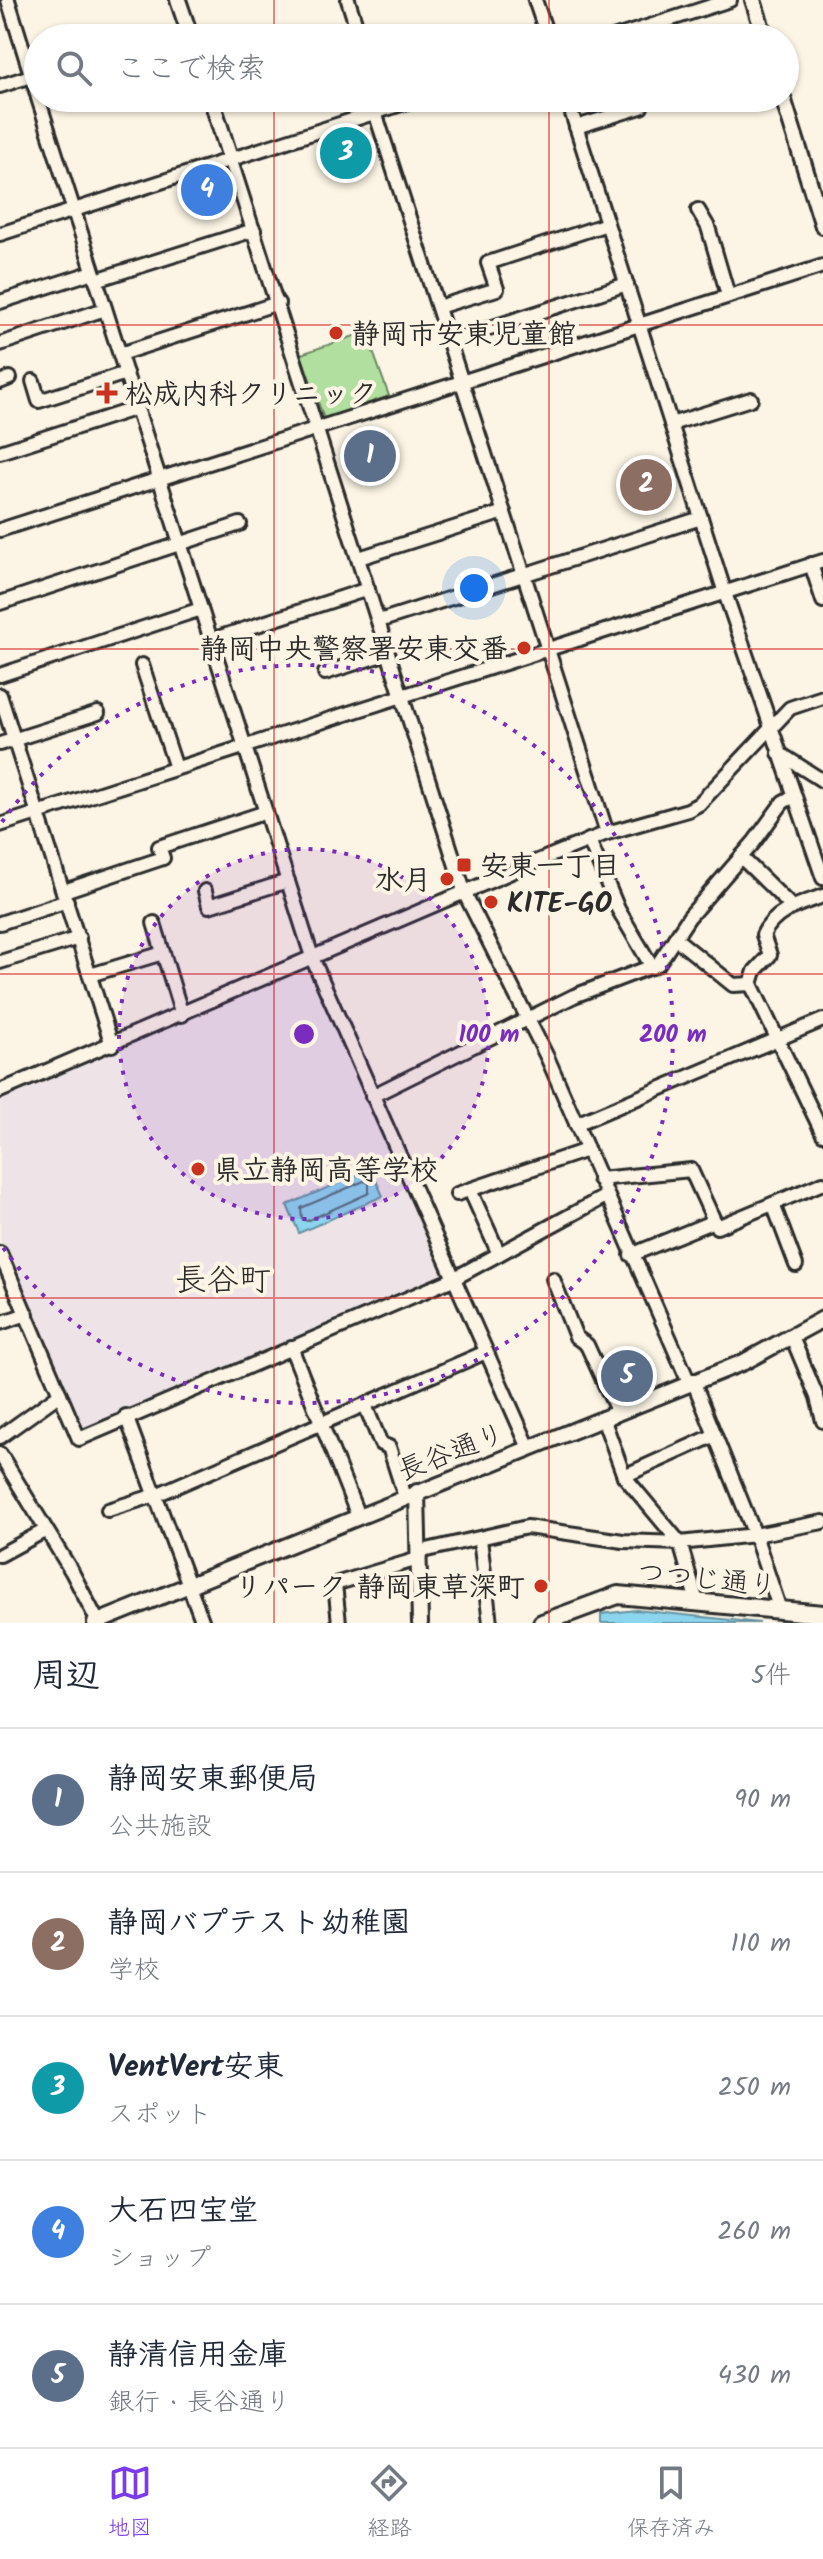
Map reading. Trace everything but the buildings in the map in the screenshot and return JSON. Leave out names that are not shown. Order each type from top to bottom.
[{"type":"main road","name":"つつじ通り","points":[[542,1623],[618,1595],[823,1614]]},
{"type":"street","points":[[8,0],[24,53]]},
{"type":"street","points":[[178,0],[186,24]]},
{"type":"street","points":[[348,0],[356,24]]},
{"type":"street","points":[[535,0],[543,24]]},
{"type":"street","points":[[656,24],[730,0]]},
{"type":"street","points":[[753,0],[761,24]]},
{"type":"street","points":[[0,86],[24,78]]},
{"type":"street","points":[[43,112],[313,960],[529,1448]]},
{"type":"street","points":[[215,112],[319,428],[465,894],[529,1020],[631,1255],[715,1435],[755,1535],[780,1610]]},
{"type":"street","points":[[0,234],[363,112]]},
{"type":"street","points":[[382,112],[438,307],[607,833]]},
{"type":"street","points":[[571,112],[725,593],[823,878]]},
{"type":"street","points":[[576,127],[625,112]]},
{"type":"street","points":[[787,112],[823,226]]},
{"type":"street","points":[[698,210],[708,227],[728,295]]},
{"type":"street","points":[[438,307],[497,289],[488,263],[607,224]]},
{"type":"street","points":[[0,302],[254,230]]},
{"type":"street","points":[[0,530],[823,266]]},
{"type":"street","points":[[449,341],[627,284]]},
{"type":"street","points":[[120,354],[278,303]]},
{"type":"street","points":[[0,344],[105,309]]},
{"type":"street","points":[[33,381],[39,401],[126,373]]},
{"type":"street","points":[[671,424],[751,399]]},
{"type":"street","points":[[0,452],[137,408]]},
{"type":"street","points":[[359,558],[504,512]]},
{"type":"street","points":[[379,621],[701,518]]},
{"type":"street","points":[[0,603],[240,524]]},
{"type":"street","points":[[0,825],[817,562],[823,601]]},
{"type":"street","points":[[211,640],[368,589]]},
{"type":"street","points":[[0,675],[201,609]]},
{"type":"street","points":[[325,673],[388,653]]},
{"type":"street","points":[[142,665],[176,768]]},
{"type":"street","points":[[0,695],[112,1045]]},
{"type":"street","points":[[0,1091],[589,840],[699,804],[790,708],[823,697]]},
{"type":"street","points":[[0,744],[98,713]]},
{"type":"street","points":[[779,753],[823,781]]},
{"type":"street","points":[[372,1096],[574,996],[658,964],[675,938],[783,802],[794,796]]},
{"type":"street","points":[[0,923],[163,858],[159,847],[266,812]]},
{"type":"street","points":[[589,840],[618,909],[652,967]]},
{"type":"street","points":[[741,857],[792,907]]},
{"type":"street","points":[[205,891],[209,906],[288,881]]},
{"type":"street","points":[[823,896],[792,907],[768,924],[763,935],[770,955],[755,971],[751,984],[823,1134]]},
{"type":"street","points":[[154,923],[182,1015]]},
{"type":"street","points":[[0,962],[79,938]]},
{"type":"street","points":[[675,938],[733,985],[751,984]]},
{"type":"street","points":[[90,975],[163,953]]},
{"type":"street","points":[[576,1124],[823,1020]]},
{"type":"street","points":[[499,1254],[464,1192],[587,1150]]},
{"type":"street","points":[[599,1179],[691,1170],[717,1227],[823,1183]]},
{"type":"street","points":[[0,1253],[79,1439],[126,1416],[453,1279],[606,1196]]},
{"type":"street","points":[[773,1204],[796,1265]]},
{"type":"street","points":[[631,1255],[714,1221]]},
{"type":"street","points":[[553,1279],[576,1337],[587,1345],[618,1413]]},
{"type":"street","points":[[0,1323],[27,1314]]},
{"type":"street","name":"長谷通り","points":[[96,1622],[692,1384],[823,1319]]},
{"type":"street","points":[[792,1337],[820,1396],[823,1421]]},
{"type":"street","points":[[291,1347],[358,1516]]},
{"type":"street","points":[[108,1510],[156,1495],[486,1352]]},
{"type":"street","points":[[0,1437],[60,1394]]},
{"type":"street","points":[[365,1405],[381,1444],[389,1447],[411,1495],[418,1555],[420,1623]]},
{"type":"street","points":[[126,1416],[203,1623]]},
{"type":"street","points":[[603,1418],[624,1476],[680,1543],[697,1602]]},
{"type":"street","points":[[624,1476],[715,1435]]},
{"type":"street","points":[[0,1454],[96,1622]]},
{"type":"street","points":[[339,1623],[335,1584],[418,1555],[527,1527],[623,1541],[680,1543],[755,1535],[823,1522]]},
{"type":"street","points":[[0,1555],[46,1530]]},
{"type":"street","points":[[480,1539],[490,1623]]},
{"type":"shaded area","name":"県立静岡高等学校","points":[[309,969],[443,1277],[83,1428],[0,1241],[0,1096]]},
{"type":"green space","points":[[366,332],[389,396],[324,419],[301,354]]},
{"type":"water","points":[[371,1169],[383,1196],[299,1233],[287,1205]]},
{"type":"water","points":[[636,1610],[760,1623],[601,1623],[601,1614]]},
{"type":"place","name":"VentVert安東","points":[[346,153]]},
{"type":"place","name":"大石四宝堂","points":[[207,190]]},
{"type":"place","name":"静岡市安東児童館","points":[[336,333]]},
{"type":"place","name":"松成内科クリニック","points":[[107,393]]},
{"type":"place","name":"静岡安東郵便局","points":[[370,456]]},
{"type":"place","name":"静岡バプテスト幼稚園","points":[[646,485]]},
{"type":"place","name":"静岡中央警察署安東交番","points":[[524,648]]},
{"type":"place","name":"安東一丁目","points":[[464,865]]},
{"type":"place","name":"水月","points":[[447,879]]},
{"type":"place","name":"KITE-GO","points":[[491,902]]},
{"type":"place","name":"県立静岡高等学校","points":[[198,1169]]},
{"type":"place","name":"静清信用金庫","points":[[627,1376]]},
{"type":"place","name":"リパーク 静岡東草深町","points":[[541,1586]]},
{"type":"district","name":"長谷町","points":[[223,1279]]}]
